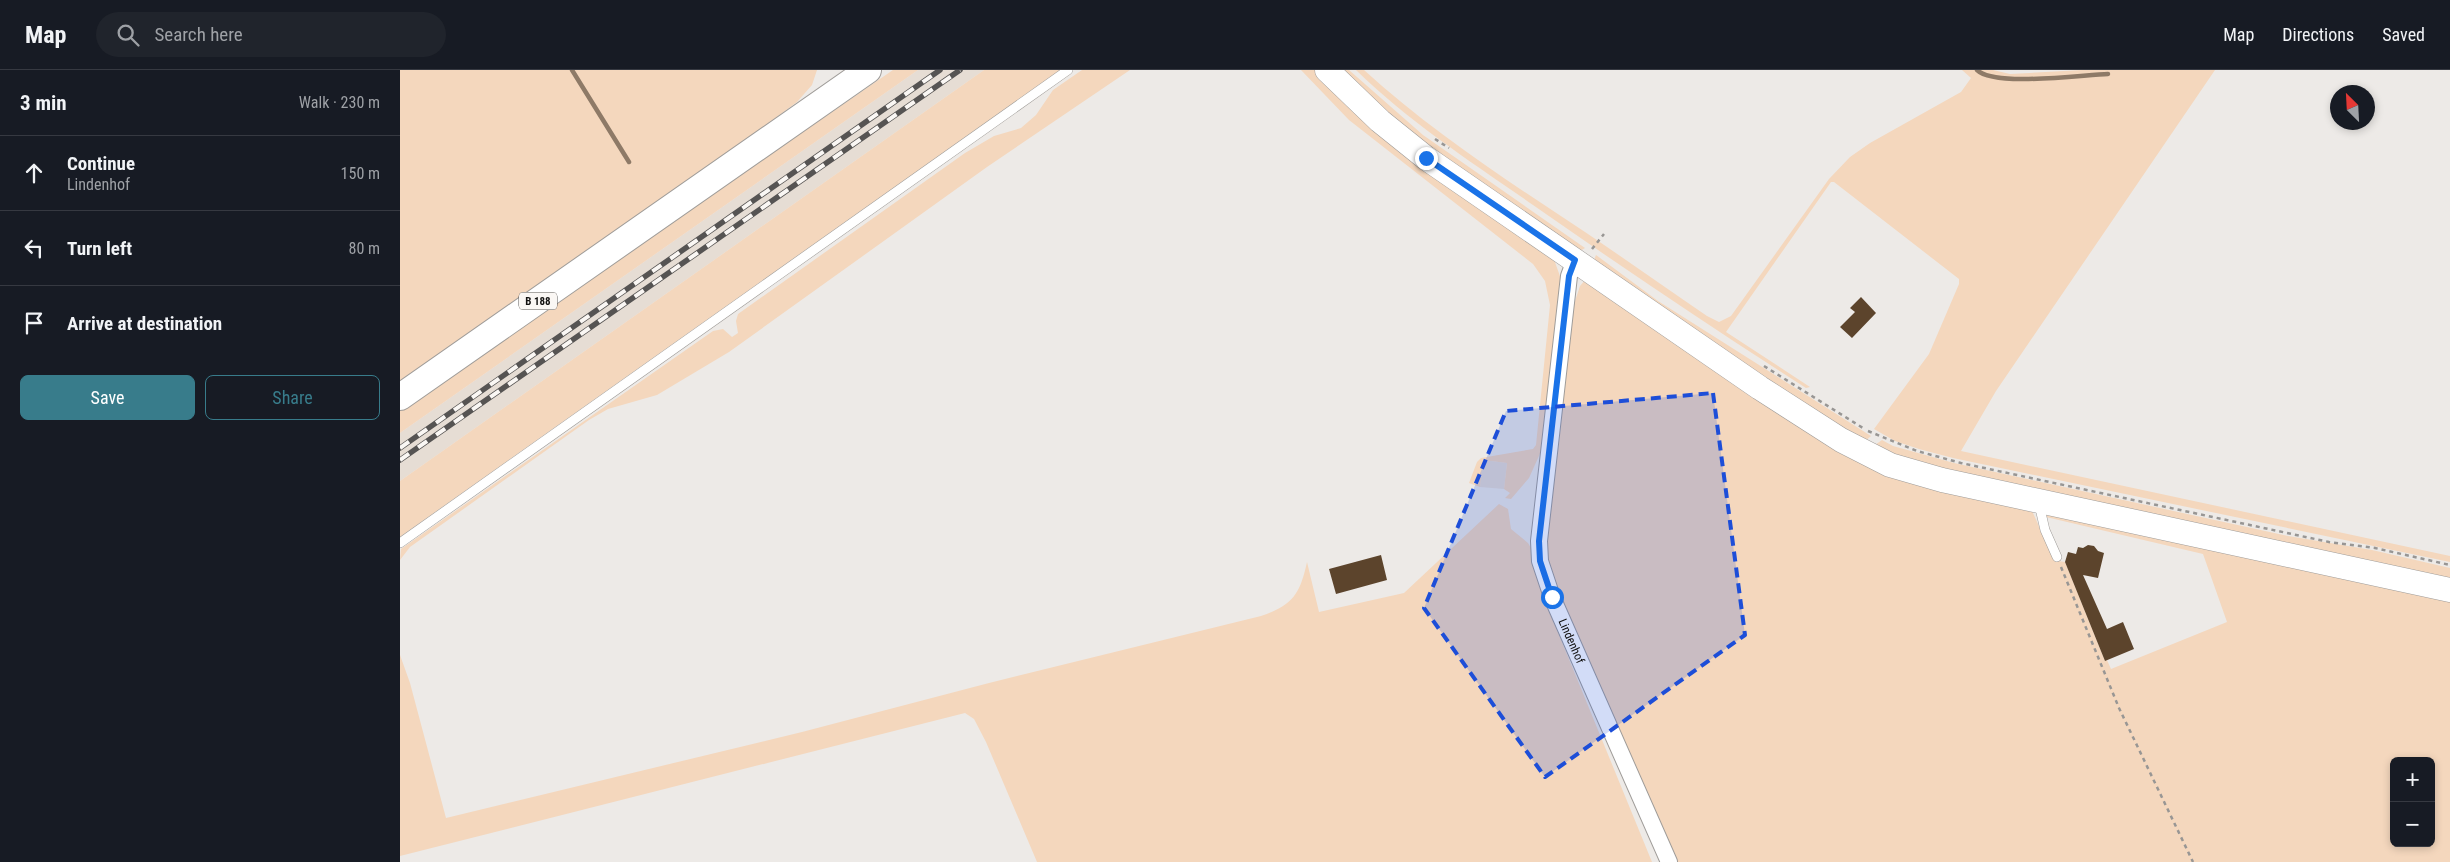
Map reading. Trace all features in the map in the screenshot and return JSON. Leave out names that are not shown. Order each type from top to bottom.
[{"type":"main road","points":[[1327,70],[1405,142],[1584,251],[1795,411],[1876,459],[1916,474],[2450,590]]},
{"type":"main road","name":"B 188","points":[[400,397],[855,74]]},
{"type":"street","name":"Lindenhof","points":[[1584,251],[1569,276],[1539,541],[1540,561],[1552,597],[1669,862]]},
{"type":"lane","points":[[400,543],[1068,70]]},
{"type":"lane","points":[[2038,501],[2045,530],[2057,557]]},
{"type":"path","points":[[1430,136],[1455,152]]},
{"type":"path","points":[[1762,364],[1866,430],[1916,451],[1961,463],[2329,542],[2375,548],[2450,565]]},
{"type":"path","points":[[2057,557],[2119,708],[2193,862]]},
{"type":"highlighted area","points":[[1713,393],[1745,635],[1545,777],[1424,608],[1506,411]]},
{"type":"shaded area","points":[[400,70],[817,70],[812,85],[797,102],[657,206],[400,386]]},
{"type":"shaded area","points":[[893,70],[918,70],[400,433],[400,409]]},
{"type":"shaded area","points":[[918,70],[984,70],[400,481],[400,433]]},
{"type":"shaded area","points":[[984,70],[1060,70],[400,537],[400,481]]},
{"type":"shaded area","points":[[1082,70],[1130,70],[987,167],[729,352],[657,395],[608,409],[589,420],[410,547],[400,560],[401,549],[713,331],[723,329],[732,337],[738,333],[736,321],[738,314],[965,153],[994,136],[1021,128],[1036,115],[1053,90]]},
{"type":"shaded area","points":[[1301,70],[1317,70],[1551,251],[1561,279],[1543,447],[1529,478],[1511,499],[1505,498],[1510,493],[1504,489],[1507,463],[1483,460],[1480,487],[1469,483],[1477,462],[1481,458],[1533,449],[1536,445],[1550,305],[1545,281],[1533,264],[1349,120]]},
{"type":"shaded area","points":[[1337,70],[1349,70],[1423,135],[1585,248],[1577,253],[1419,143]]},
{"type":"shaded area","points":[[1356,70],[1364,70],[1417,115],[1473,156],[1707,316],[1719,322],[1731,316],[1829,179],[1850,157],[1870,143],[1961,92],[1971,78],[1962,70],[1993,70],[2010,74],[2082,70],[2215,70],[1996,391],[1961,451],[2450,556],[2450,562],[1953,458],[1895,441],[1874,429],[1929,354],[1959,284],[1959,279],[1834,182],[1831,182],[1726,332],[1810,387],[1806,388],[1635,275],[1465,158],[1419,124]]},
{"type":"shaded area","points":[[1596,255],[1658,301],[1871,436],[1863,443],[1841,431],[1594,260]]},
{"type":"shaded area","points":[[1586,279],[1841,447],[2028,504],[2053,554],[2058,561],[2065,562],[2105,661],[2107,660],[2111,669],[2227,622],[2203,554],[2046,517],[2050,509],[2450,596],[2450,862],[1677,862],[1579,641],[1550,569],[1545,551],[1546,527],[1559,444],[1572,310],[1580,286]]},
{"type":"shaded area","points":[[1882,440],[1893,446],[1954,463],[2288,536],[2372,550],[2450,568],[2450,582],[1920,467],[1875,445]]},
{"type":"shaded area","points":[[1483,460],[1507,463],[1504,489],[1480,487]]},
{"type":"shaded area","points":[[1499,504],[1508,509],[1511,529],[1528,543],[1534,553],[1546,603],[1652,862],[1037,862],[986,742],[974,719],[965,713],[400,856],[400,655],[410,683],[446,818],[802,732],[989,683],[1261,616],[1288,603],[1298,590],[1307,562],[1319,612],[1404,593]]},
{"type":"building","points":[[1861,297],[1876,313],[1852,338],[1840,327],[1855,312],[1850,308]]},
{"type":"building","points":[[2088,545],[2094,546],[2098,551],[2104,553],[2098,578],[2083,575],[2107,629],[2123,622],[2134,649],[2105,661],[2065,562],[2068,552],[2076,554],[2078,547],[2083,548]]},
{"type":"building","points":[[1381,555],[1387,580],[1336,594],[1329,569]]},
{"type":"waterway","points":[[572,70],[629,162]]},
{"type":"waterway","points":[[1977,70],[1987,75],[2019,79],[2108,74]]},
{"type":"railway","points":[[400,448],[940,70]]},
{"type":"railway","points":[[400,460],[960,70]]},
{"type":"route","points":[[1426,158],[1575,260],[1570,268],[1539,541],[1540,561],[1552,597]]}]
